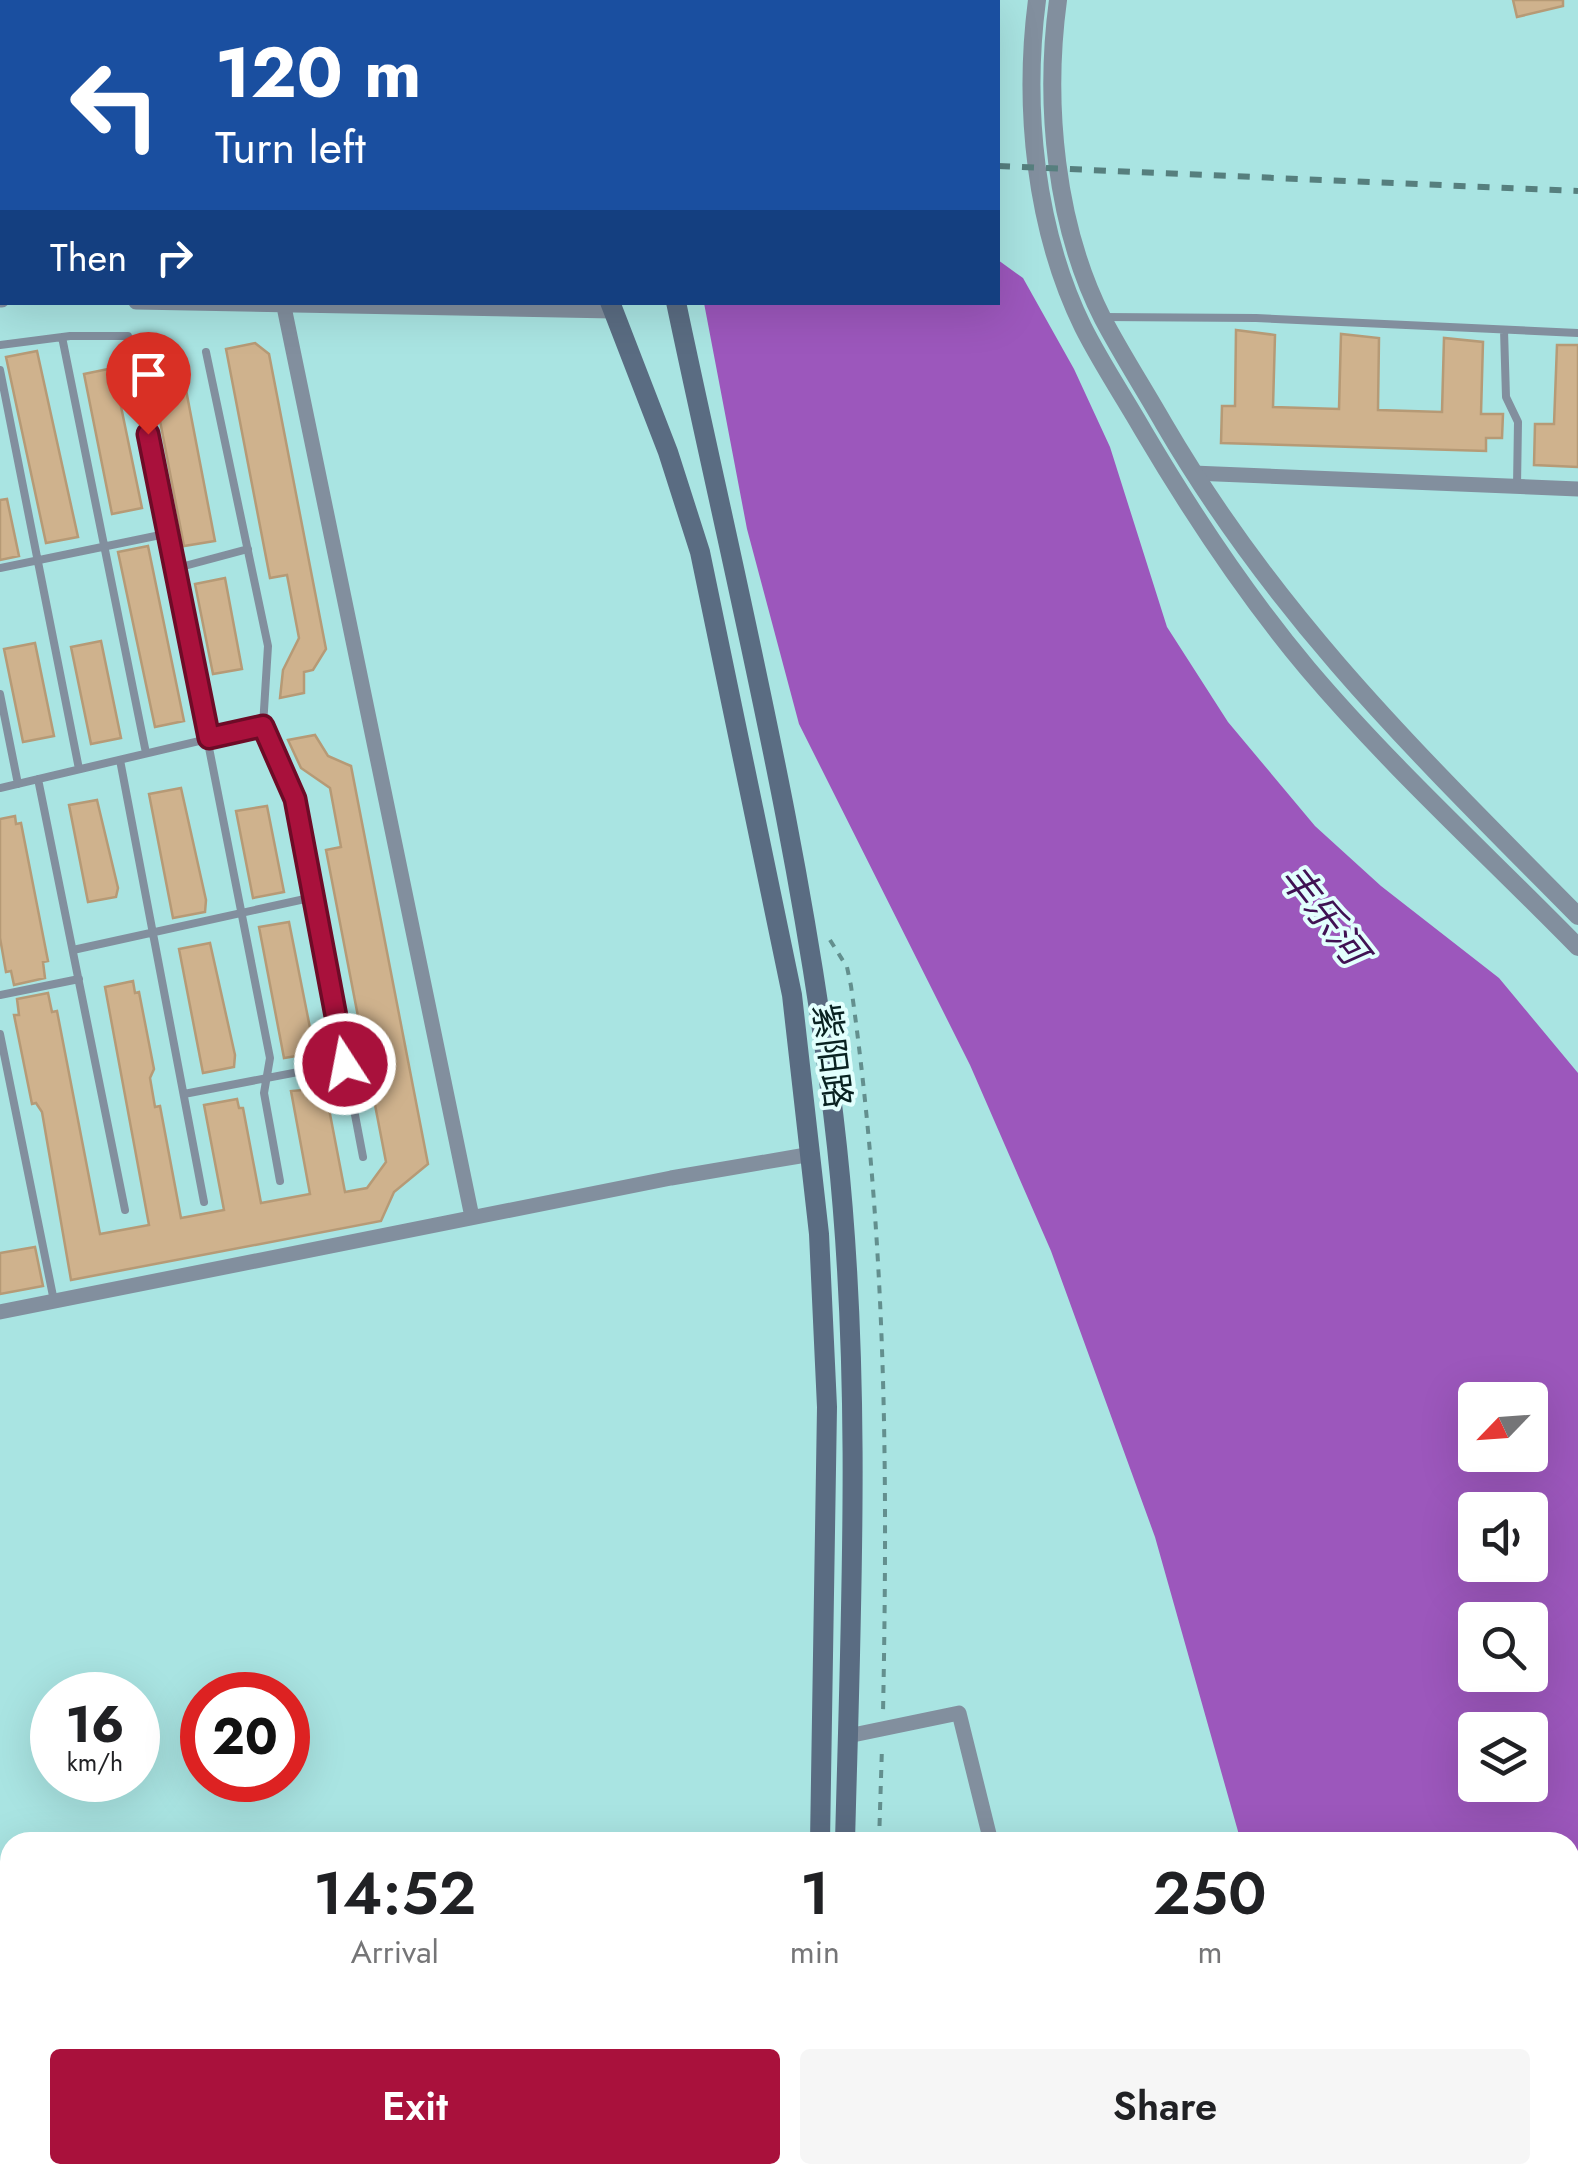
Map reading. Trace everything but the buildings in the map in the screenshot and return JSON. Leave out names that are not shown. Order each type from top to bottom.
[{"type":"main road","name":"紫阳路","points":[[677,305],[804,911],[828,1071],[844,1232],[853,1406],[845,1832]]},
{"type":"main road","name":"紫阳路","points":[[611,306],[668,452],[714,606],[779,916],[812,1154],[827,1407],[820,1832]]},
{"type":"street","points":[[1036,0],[1032,108],[1039,176],[1058,259],[1082,326],[1175,485],[1277,630],[1343,708],[1578,947]]},
{"type":"street","points":[[1058,0],[1053,68],[1057,146],[1074,236],[1102,317],[1193,474],[1263,576],[1326,656],[1578,916]]},
{"type":"street","points":[[284,305],[472,1218]]},
{"type":"street","points":[[448,305],[611,306]]},
{"type":"street","points":[[1193,474],[1578,489]]},
{"type":"street","points":[[0,1312],[812,1154]]},
{"type":"street","points":[[848,1736],[959,1713],[989,1832]]},
{"type":"lane","points":[[1102,317],[1256,318],[1578,333]]},
{"type":"lane","points":[[1504,330],[1506,397],[1518,422],[1516,486]]},
{"type":"lane","points":[[0,345],[62,337],[128,336],[177,568],[270,1058],[264,1093],[280,1181]]},
{"type":"lane","points":[[62,337],[146,753]]},
{"type":"lane","points":[[206,352],[268,646],[263,726],[295,799],[363,1157]]},
{"type":"lane","points":[[0,370],[80,769]]},
{"type":"lane","points":[[0,568],[170,534]]},
{"type":"lane","points":[[177,568],[248,549]]},
{"type":"lane","points":[[0,694],[18,784]]},
{"type":"lane","points":[[0,788],[263,726]]},
{"type":"lane","points":[[120,760],[204,1202]]},
{"type":"lane","points":[[38,779],[125,1210]]},
{"type":"lane","points":[[73,950],[314,897]]},
{"type":"lane","points":[[0,995],[79,979]]},
{"type":"lane","points":[[0,1034],[54,1300]]},
{"type":"lane","points":[[184,1094],[345,1064]]},
{"type":"path","points":[[829,939],[848,967],[852,986],[879,1230],[888,1494],[879,1832]]},
{"type":"water","name":"丰乐河","points":[[1000,261],[1023,278],[1074,369],[1110,447],[1167,627],[1228,722],[1315,826],[1381,886],[1499,978],[1578,1073],[1578,1832],[1238,1832],[1155,1537],[1051,1251],[970,1065],[799,724],[747,529],[704,305],[1000,305]]},
{"type":"railway","points":[[1000,166],[1578,191]]},
{"type":"route","points":[[148,434],[209,738],[263,726],[285,775],[295,799],[345,1064]]}]
